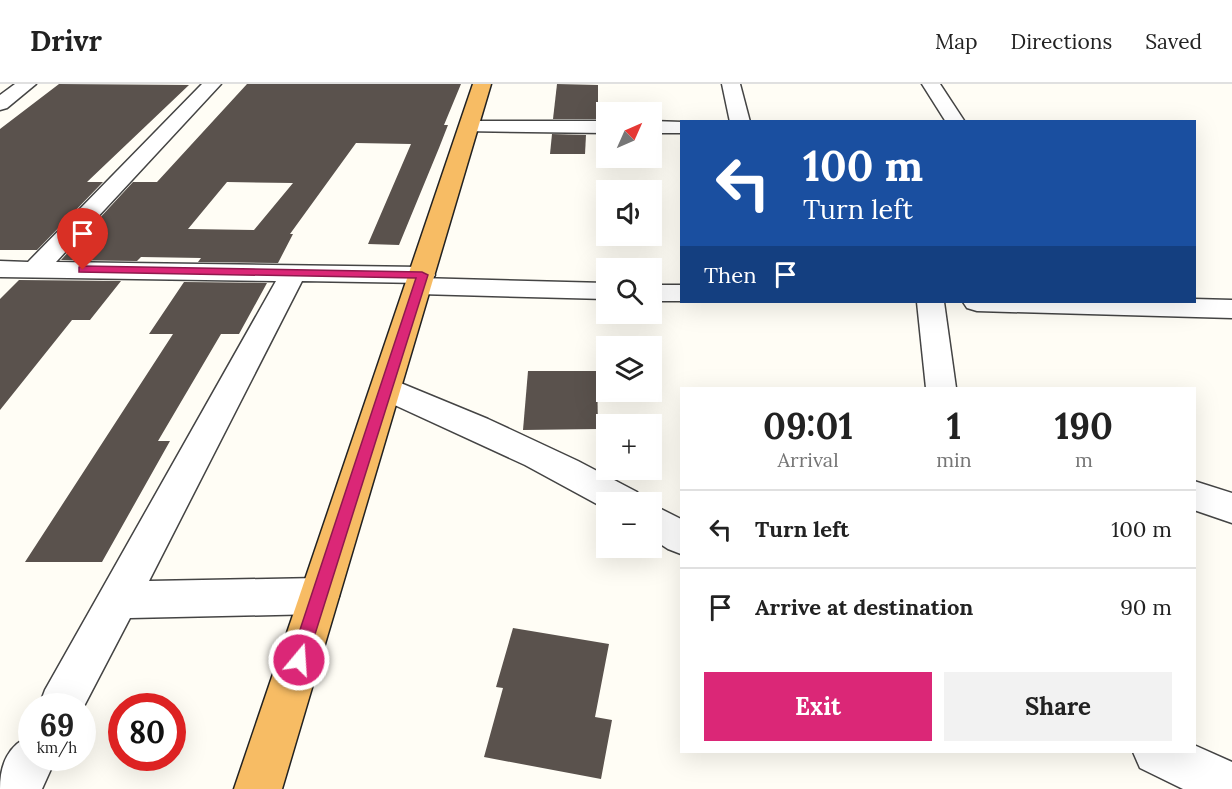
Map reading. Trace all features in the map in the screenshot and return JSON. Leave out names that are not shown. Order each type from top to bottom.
[{"type":"highway","points":[[258,789],[482,84]]},
{"type":"street","points":[[0,104],[27,84]]},
{"type":"street","points":[[36,268],[212,84]]},
{"type":"street","points":[[731,84],[740,120]]},
{"type":"street","points":[[931,84],[955,120]]},
{"type":"street","points":[[470,127],[596,127]]},
{"type":"street","points":[[662,127],[680,127]]},
{"type":"street","points":[[0,269],[293,274],[596,290]]},
{"type":"street","points":[[68,693],[293,274]]},
{"type":"street","points":[[662,292],[680,293]]},
{"type":"street","points":[[930,303],[941,387]]},
{"type":"street","points":[[1074,303],[1232,309]]},
{"type":"street","points":[[386,388],[507,440],[577,474],[607,492]]},
{"type":"street","points":[[1196,496],[1232,508]]},
{"type":"street","points":[[662,526],[680,537]]},
{"type":"street","points":[[118,600],[319,596]]},
{"type":"street","points":[[1158,753],[1232,787]]},
{"type":"street","points":[[16,789],[26,771]]},
{"type":"building","points":[[59,84],[189,85],[87,182],[103,182],[37,250],[0,250],[0,129]]},
{"type":"building","points":[[247,84],[461,84],[444,125],[448,125],[399,245],[368,244],[411,144],[356,143],[290,234],[293,234],[278,263],[198,262],[201,258],[141,257],[137,261],[61,260],[133,182],[157,182]],"holes":[[[227,182],[293,183],[254,230],[188,229]]]},
{"type":"building","points":[[557,84],[598,85],[596,119],[553,119]]},
{"type":"building","points":[[552,134],[586,135],[585,154],[550,154]]},
{"type":"building","points":[[19,280],[121,281],[90,320],[72,320],[0,410],[0,299]]},
{"type":"building","points":[[184,282],[267,283],[239,334],[221,334],[158,441],[170,441],[102,562],[25,562],[173,334],[149,334]]},
{"type":"building","points":[[528,371],[596,371],[596,429],[523,430]]},
{"type":"building","points":[[513,628],[609,644],[595,717],[612,720],[601,779],[484,757],[503,688],[496,687]]},
{"type":"route","points":[[83,270],[422,275],[299,660]]}]
